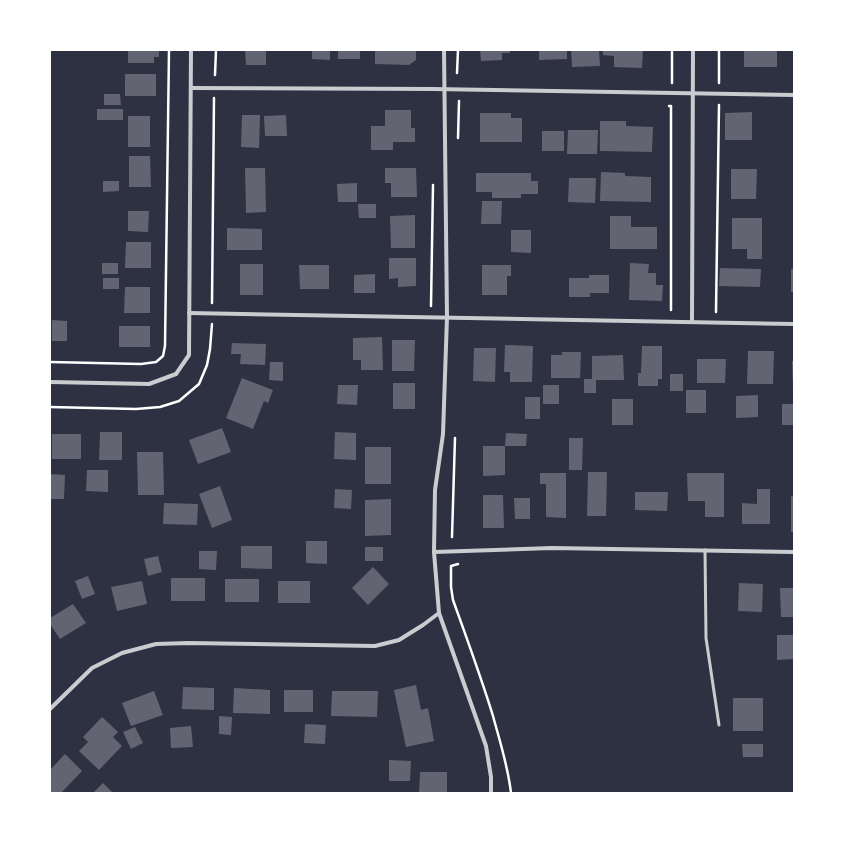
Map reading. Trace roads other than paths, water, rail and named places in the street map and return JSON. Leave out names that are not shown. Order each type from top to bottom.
[{"type":"street","points":[[50,382],[149,384],[176,374],[189,355],[191,50]]},
{"type":"street","points":[[444,50],[447,317],[443,434],[435,490],[434,552],[439,613],[486,746],[491,777],[491,793]]},
{"type":"street","points":[[692,321],[693,50]]},
{"type":"street","points":[[191,88],[444,89],[794,95]]},
{"type":"street","points":[[189,313],[794,324]]},
{"type":"street","points":[[434,552],[552,548],[794,552]]},
{"type":"street","points":[[50,709],[92,668],[122,653],[156,644],[188,643],[375,646],[399,640],[423,626],[439,613]]},
{"type":"lane","points":[[705,550],[706,638],[719,725]]}]
